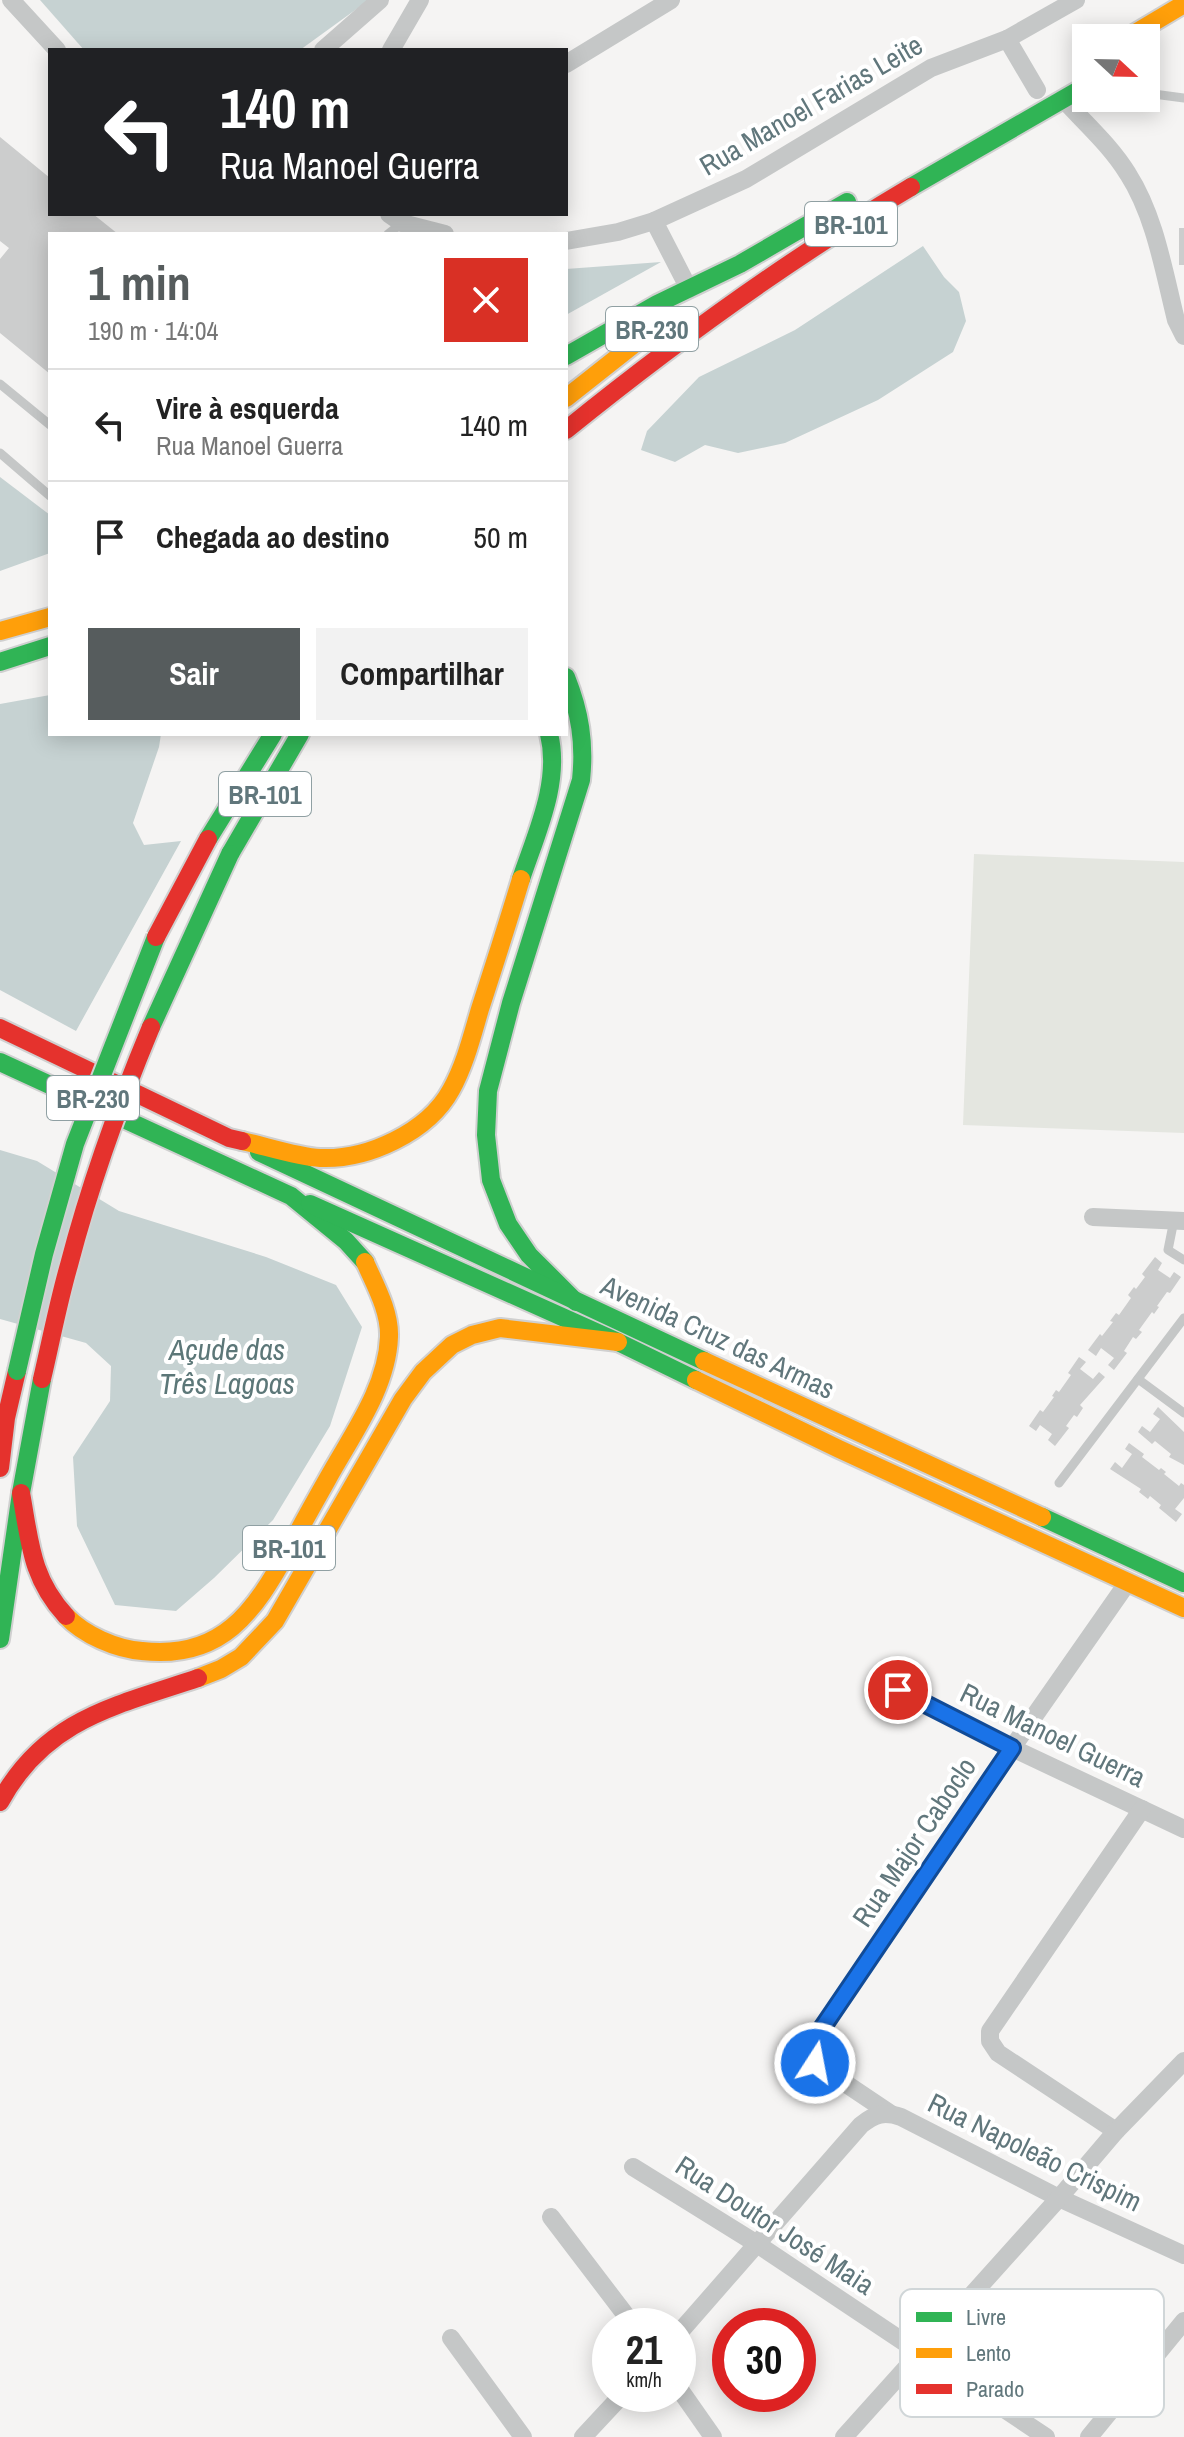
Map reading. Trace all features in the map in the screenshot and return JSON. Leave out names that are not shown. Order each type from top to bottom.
[{"type":"main road","points":[[1150,24],[1184,4]]},
{"type":"main road","name":"BR-101","points":[[568,437],[627,381],[704,322],[795,260],[916,183],[1072,94]]},
{"type":"main road","name":"BR-101","points":[[740,264],[860,194]]},
{"type":"main road","points":[[568,355],[657,304],[740,264]]},
{"type":"main road","name":"BR-230","points":[[568,396],[637,340],[740,264]]},
{"type":"main road","points":[[0,631],[48,618]]},
{"type":"main road","points":[[0,662],[48,647]]},
{"type":"main road","points":[[568,681],[584,729],[585,754],[581,780],[511,1003],[488,1091],[486,1135],[491,1180],[508,1224],[529,1255],[576,1302]]},
{"type":"main road","points":[[244,778],[257,736]]},
{"type":"main road","name":"BR-230","points":[[0,1468],[6,1418],[44,1254],[75,1144],[156,936],[208,839],[272,736]]},
{"type":"main road","name":"BR-101","points":[[0,1062],[291,1196],[346,1241],[365,1262],[384,1306],[389,1336],[380,1383],[269,1585],[242,1620],[219,1637],[186,1651],[158,1653],[129,1650],[74,1624],[54,1603],[40,1581],[21,1493],[42,1379],[69,1265],[103,1154],[140,1053],[183,949],[230,854],[299,736]]},
{"type":"main road","points":[[0,1028],[229,1138],[320,1158],[375,1150],[402,1137],[425,1121],[450,1092],[465,1057],[548,796],[553,750],[550,736]]},
{"type":"main road","name":"Avenida Cruz das Armas","points":[[229,1138],[1184,1583]]},
{"type":"main road","name":"Avenida Cruz das Armas","points":[[291,1196],[618,1342],[839,1449],[1184,1608]]},
{"type":"main road","points":[[0,1802],[17,1771],[41,1746],[62,1731],[89,1717],[211,1673],[239,1658],[260,1640],[275,1621],[403,1399],[423,1372],[452,1345],[472,1335],[500,1328],[618,1342]]},
{"type":"main road","points":[[0,1437],[6,1418]]},
{"type":"main road","points":[[0,1639],[21,1493]]},
{"type":"street","points":[[11,0],[55,48]]},
{"type":"street","points":[[325,48],[380,0]]},
{"type":"street","points":[[392,48],[420,0]]},
{"type":"street","points":[[568,63],[671,0]]},
{"type":"street","name":"Rua Manoel Farias Leite","points":[[568,241],[618,232],[654,221],[746,179],[931,68],[1007,39],[1076,0]]},
{"type":"street","points":[[1007,39],[1037,90]]},
{"type":"street","points":[[1063,99],[1100,138],[1128,174],[1144,206],[1176,320],[1184,336]]},
{"type":"street","points":[[654,221],[689,289]]},
{"type":"street","points":[[393,224],[435,232]]},
{"type":"street","points":[[1093,1217],[1179,1221]]},
{"type":"street","name":"Rua Major Caboclo","points":[[891,2114],[815,2063],[811,2049],[816,2037],[1128,1582]]},
{"type":"street","name":"Rua Manoel Guerra","points":[[898,1690],[1184,1829]]},
{"type":"street","points":[[1116,2131],[998,2053],[990,2041],[990,2031],[1142,1809]]},
{"type":"street","points":[[977,2289],[1116,2131],[1184,2061]]},
{"type":"street","name":"Rua Napoleão Crispim","points":[[757,2244],[861,2125],[874,2115],[891,2114],[1059,2198],[1184,2255]]},
{"type":"street","name":"Rua Doutor José Maia","points":[[633,2167],[757,2244],[900,2340]]},
{"type":"street","points":[[551,2217],[620,2308]]},
{"type":"street","points":[[696,2313],[757,2244]]},
{"type":"street","points":[[1164,2345],[1184,2321]]},
{"type":"street","points":[[451,2338],[523,2437]]},
{"type":"street","points":[[844,2437],[900,2374]]},
{"type":"street","points":[[583,2437],[606,2412]]},
{"type":"street","points":[[696,2412],[713,2437]]},
{"type":"street","name":"Rua Doutor José Maia","points":[[1016,2417],[1046,2437]]},
{"type":"street","points":[[1089,2437],[1105,2417]]},
{"type":"lane","points":[[1160,95],[1184,98]]},
{"type":"lane","points":[[0,384],[48,423]]},
{"type":"lane","points":[[0,453],[48,494]]},
{"type":"lane","points":[[1179,1221],[1168,1250],[1184,1260]]},
{"type":"lane","points":[[1059,1483],[1184,1318]]},
{"type":"lane","points":[[1138,1379],[1184,1413]]},
{"type":"shaded area","points":[[974,854],[1184,862],[1184,1133],[963,1125]]},
{"type":"water","points":[[40,0],[369,0],[303,48],[82,48]]},
{"type":"water","points":[[923,246],[944,277],[959,292],[966,321],[953,352],[878,400],[785,443],[738,453],[705,445],[675,462],[641,450],[647,431],[699,377],[795,330]]},
{"type":"water","points":[[661,262],[568,314],[568,269]]},
{"type":"water","points":[[0,477],[48,513],[48,554],[0,571]]},
{"type":"water","points":[[48,695],[48,736],[161,736],[133,823],[144,845],[181,841],[76,1031],[0,990],[0,704]]},
{"type":"water","name":"Açude das Três Lagoas","points":[[0,1150],[37,1161],[119,1211],[266,1257],[336,1285],[362,1327],[330,1426],[273,1520],[176,1611],[115,1605],[77,1526],[73,1457],[110,1401],[111,1366],[86,1343],[0,1319]]},
{"type":"building","points":[[0,137],[48,176],[48,216],[96,216],[116,232],[48,232],[48,372],[0,333],[0,259],[9,248],[0,241]]},
{"type":"building","points":[[1179,228],[1184,228],[1184,265],[1179,265]]},
{"type":"building","points":[[1155,1257],[1162,1263],[1158,1270],[1170,1278],[1174,1272],[1181,1277],[1139,1330],[1142,1332],[1136,1339],[1133,1337],[1124,1351],[1127,1353],[1114,1370],[1108,1365],[1114,1358],[1101,1348],[1096,1356],[1088,1350],[1113,1322],[1110,1321],[1116,1313],[1119,1315],[1131,1298],[1128,1295],[1145,1277],[1142,1274]]},
{"type":"building","points":[[1079,1357],[1086,1362],[1080,1369],[1093,1379],[1099,1372],[1105,1377],[1080,1405],[1083,1408],[1077,1417],[1074,1415],[1066,1426],[1069,1428],[1055,1446],[1048,1440],[1052,1434],[1040,1425],[1036,1431],[1029,1426],[1040,1410],[1043,1412],[1056,1390],[1059,1392]]},
{"type":"building","points":[[1158,1407],[1184,1432],[1184,1465],[1169,1457],[1171,1454],[1155,1441],[1152,1444],[1138,1432],[1142,1426],[1150,1432],[1160,1419],[1153,1414]]},
{"type":"building","points":[[1129,1443],[1179,1486],[1181,1483],[1184,1485],[1184,1498],[1175,1509],[1182,1514],[1176,1522],[1150,1496],[1148,1499],[1139,1492],[1141,1489],[1110,1469],[1115,1462],[1122,1468],[1132,1454],[1125,1449]]},
{"type":"traffic: fast","points":[[911,187],[1072,94]]},
{"type":"traffic: fast","points":[[568,355],[657,304],[740,264],[847,202]]},
{"type":"traffic: fast","points":[[0,662],[48,647]]},
{"type":"traffic: fast","points":[[568,683],[580,728],[581,780],[511,1003],[488,1091],[486,1135],[491,1180],[508,1224],[529,1255],[576,1302]]},
{"type":"traffic: fast","points":[[208,839],[272,736]]},
{"type":"traffic: fast","points":[[230,854],[299,736]]},
{"type":"traffic: fast","points":[[521,879],[549,789],[552,771],[549,736]]},
{"type":"traffic: fast","points":[[151,1027],[230,854]]},
{"type":"traffic: fast","points":[[17,1371],[44,1254],[75,1144],[156,937]]},
{"type":"traffic: fast","points":[[0,1062],[291,1196],[346,1241],[365,1262]]},
{"type":"traffic: fast","points":[[259,1152],[704,1361]]},
{"type":"traffic: fast","points":[[310,1204],[696,1380]]},
{"type":"traffic: fast","points":[[0,1639],[21,1493],[42,1379]]},
{"type":"traffic: fast","points":[[1042,1517],[1184,1583]]},
{"type":"traffic: slow","points":[[1150,24],[1184,4]]},
{"type":"traffic: slow","points":[[568,396],[666,319]]},
{"type":"traffic: slow","points":[[0,631],[48,618]]},
{"type":"traffic: slow","points":[[242,1141],[302,1156],[338,1157],[357,1154],[395,1140],[428,1119],[441,1105],[460,1071],[521,879]]},
{"type":"traffic: slow","points":[[66,1616],[91,1635],[111,1644],[132,1650],[170,1652],[194,1648],[214,1639],[248,1611],[276,1572],[366,1412],[382,1375],[389,1327],[381,1298],[365,1262]]},
{"type":"traffic: slow","points":[[198,1678],[241,1657],[275,1621],[403,1399],[423,1372],[452,1345],[472,1335],[500,1328],[618,1342]]},
{"type":"traffic: slow","points":[[704,1361],[1042,1517]]},
{"type":"traffic: slow","points":[[696,1380],[1184,1608]]},
{"type":"traffic: jam","points":[[568,428],[734,302],[911,187]]},
{"type":"traffic: jam","points":[[156,937],[208,839]]},
{"type":"traffic: jam","points":[[42,1379],[86,1204],[151,1027]]},
{"type":"traffic: jam","points":[[0,1028],[229,1138],[242,1141]]},
{"type":"traffic: jam","points":[[0,1468],[6,1418],[17,1371]]},
{"type":"traffic: jam","points":[[21,1493],[39,1573],[45,1588],[66,1616]]},
{"type":"traffic: jam","points":[[0,1802],[18,1774],[38,1752],[61,1734],[111,1708],[198,1678]]},
{"type":"route","points":[[815,2063],[811,2049],[816,2037],[1012,1748],[898,1690]]}]
